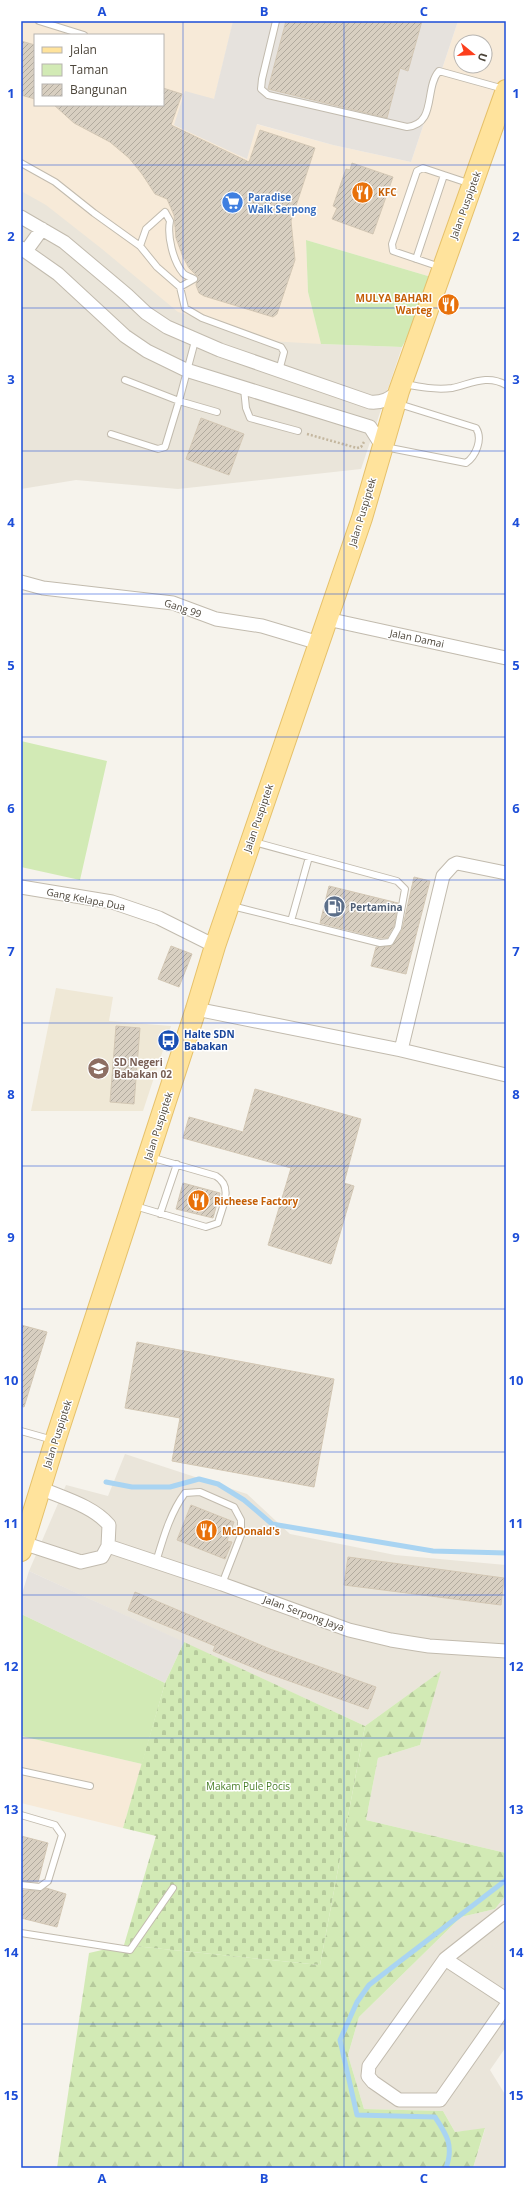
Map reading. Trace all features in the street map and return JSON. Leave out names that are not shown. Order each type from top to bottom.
[{"type":"main road","name":"Jalan Puspiptek","points":[[22,1547],[215,946],[362,518],[399,392],[506,90]]},
{"type":"street","points":[[21,217],[64,242],[146,313],[167,327],[195,340],[370,402],[380,403],[388,400],[399,392]]},
{"type":"street","points":[[42,229],[24,250],[58,274],[125,336],[147,351],[186,370],[369,427],[382,446]]},
{"type":"street","name":"Gang 99","points":[[21,582],[43,588],[173,603],[216,619],[262,626],[319,643]]},
{"type":"street","name":"Jalan Damai","points":[[327,619],[506,658]]},
{"type":"street","points":[[401,1050],[443,876],[453,865],[457,863],[506,873]]},
{"type":"street","name":"Gang Kelapa Dua","points":[[21,887],[112,902],[159,918],[215,946]]},
{"type":"street","points":[[196,1009],[401,1050],[506,1075]]},
{"type":"street","points":[[22,1547],[82,1562],[102,1557],[108,1546],[109,1526],[103,1518],[92,1511],[40,1488]]},
{"type":"street","name":"Jalan Serpong Jaya","points":[[108,1546],[222,1584],[356,1632],[429,1646],[506,1651]]},
{"type":"street","points":[[506,1911],[445,1959],[369,2066],[368,2076],[373,2082],[399,2100],[440,2100],[506,2006]]},
{"type":"street","points":[[445,1959],[506,1999]]},
{"type":"lane","points":[[39,21],[81,34]]},
{"type":"lane","points":[[276,21],[262,79],[262,89],[268,95],[407,127],[415,126],[424,118],[439,72],[506,90]]},
{"type":"lane","points":[[21,163],[56,182],[106,222],[140,246],[157,267],[180,287],[185,308],[196,315],[281,347],[284,352],[279,371]]},
{"type":"lane","points":[[443,268],[393,251],[392,244],[417,171],[424,168],[472,184]]},
{"type":"lane","points":[[416,259],[444,175]]},
{"type":"lane","points":[[140,246],[146,229],[165,212],[170,221],[170,232],[176,260],[184,274],[194,279],[180,287]]},
{"type":"lane","points":[[111,434],[162,449],[167,444],[195,340]]},
{"type":"lane","points":[[399,392],[451,388],[488,379],[506,385]]},
{"type":"lane","points":[[125,380],[179,401],[217,412]]},
{"type":"lane","points":[[244,388],[246,408],[250,418],[298,431]]},
{"type":"lane","points":[[382,446],[466,464],[472,458],[478,444],[480,433],[476,428],[399,392]]},
{"type":"lane","points":[[229,906],[386,944],[393,939],[398,928],[405,889],[397,881],[250,842]]},
{"type":"lane","points":[[292,921],[310,857]]},
{"type":"lane","points":[[132,1205],[206,1227],[213,1226],[218,1223],[227,1191],[225,1183],[216,1176],[148,1156]]},
{"type":"lane","points":[[160,1214],[177,1164]]},
{"type":"lane","points":[[21,1431],[55,1441]]},
{"type":"lane","points":[[156,1562],[165,1533],[180,1499],[185,1493],[200,1492],[234,1507],[241,1520],[241,1535],[222,1584]]},
{"type":"lane","points":[[21,1771],[90,1786]]},
{"type":"lane","points":[[21,1815],[55,1825],[62,1835],[48,1881],[40,1887],[21,1885]]},
{"type":"lane","points":[[21,1933],[130,1950],[173,1888]]},
{"type":"path","points":[[298,431],[357,448],[363,444],[369,427]]},
{"type":"shaded area","points":[[21,21],[233,21],[214,99],[321,344],[402,347],[361,469],[178,489],[76,480],[21,489]]},
{"type":"shaded area","points":[[21,21],[233,21],[214,99],[185,92],[175,125],[247,159],[256,124],[333,145],[411,162],[453,36],[453,74],[493,74],[493,34],[454,34],[458,21],[506,21],[506,131],[487,129],[438,279],[306,240],[308,292],[321,344],[269,341],[178,312],[46,205],[21,191]]},
{"type":"shaded area","points":[[233,21],[458,21],[411,162],[333,145],[257,124],[247,159],[174,125],[185,91],[214,99]]},
{"type":"shaded area","name":"SD Negeri Babakan 02","points":[[56,988],[113,997],[109,1021],[171,1026],[143,1111],[31,1111]]},
{"type":"shaded area","points":[[125,1454],[247,1494],[290,1534],[395,1555],[506,1565],[506,1853],[366,1820],[378,1758],[420,1745],[440,1672],[365,1726],[29,1571],[66,1485],[108,1496]]},
{"type":"shaded area","points":[[29,1571],[184,1642],[165,1683],[21,1614],[21,1597]]},
{"type":"shaded area","points":[[21,1736],[142,1764],[123,1828],[21,1803]]},
{"type":"shaded area","points":[[506,1895],[506,2047],[490,2070],[506,2096],[506,2168],[473,2168],[485,2129],[455,2132],[443,2111],[364,2109],[348,2055],[359,2017],[461,1917],[495,1909]]},
{"type":"green space","points":[[306,240],[438,279],[402,347],[321,344],[308,292]]},
{"type":"green space","points":[[21,741],[107,761],[80,880],[21,867]]},
{"type":"green space","points":[[21,1614],[165,1683],[142,1764],[21,1736]]},
{"type":"green space","name":"Makam Pule Pocis","points":[[184,1642],[365,1726],[320,1965],[124,1945],[156,1836],[123,1828],[165,1683]]},
{"type":"green space","points":[[441,1671],[420,1745],[378,1758],[366,1820],[506,1853],[506,1895],[495,1909],[461,1917],[359,2017],[348,2055],[364,2109],[443,2111],[455,2132],[485,2128],[473,2168],[57,2168],[89,1953],[124,1945],[320,1965],[365,1726]]},
{"type":"building","points":[[286,21],[422,21],[408,71],[400,68],[387,118],[268,89]]},
{"type":"building","points":[[21,41],[34,45],[34,99],[21,95]]},
{"type":"building","name":"Paradise Walk Serpong","points":[[164,88],[182,94],[171,125],[249,162],[260,130],[315,148],[291,221],[295,260],[277,314],[273,317],[204,296],[199,293],[196,285],[198,277],[189,268],[183,257],[176,238],[174,215],[167,199],[155,194],[129,158],[110,142],[74,123],[55,106],[164,106]]},
{"type":"building","name":"KFC","points":[[352,163],[393,177],[373,234],[332,219],[337,208],[333,206],[346,169],[350,170]]},
{"type":"building","points":[[201,418],[244,434],[229,475],[186,459]]},
{"type":"building","points":[[414,877],[430,881],[406,974],[371,966],[376,947],[392,946],[402,930]]},
{"type":"building","points":[[329,886],[398,903],[394,926],[387,938],[380,938],[320,923]]},
{"type":"building","points":[[171,946],[192,954],[179,987],[158,979]]},
{"type":"building","points":[[116,1026],[140,1028],[134,1104],[110,1102]]},
{"type":"building","points":[[255,1089],[361,1119],[344,1183],[354,1186],[331,1264],[268,1245],[291,1168],[183,1138],[189,1117],[243,1132]]},
{"type":"building","name":"Richeese Factory","points":[[183,1183],[220,1193],[213,1218],[176,1209]]},
{"type":"building","points":[[21,1325],[47,1332],[24,1407],[21,1406]]},
{"type":"building","points":[[137,1342],[334,1379],[314,1487],[172,1461],[180,1418],[125,1408]]},
{"type":"building","name":"McDonald's","points":[[191,1505],[234,1522],[227,1541],[232,1542],[225,1559],[177,1540]]},
{"type":"building","points":[[348,1557],[504,1578],[501,1605],[344,1585]]},
{"type":"building","points":[[135,1592],[270,1649],[376,1687],[368,1709],[264,1672],[213,1651],[215,1646],[128,1610]]},
{"type":"building","points":[[21,1836],[48,1843],[38,1882],[21,1881]]},
{"type":"building","points":[[46,1888],[66,1894],[57,1927],[21,1918],[21,1890],[40,1891]]},
{"type":"waterway","points":[[106,1482],[132,1487],[170,1487],[199,1479],[218,1484],[244,1500],[272,1524],[433,1551],[506,1553]]},
{"type":"waterway","points":[[446,2168],[449,2153],[448,2141],[443,2129],[435,2117],[357,2115],[340,2040],[357,2002],[369,1985],[506,1880]]},
{"type":"place","name":"KFC","points":[[363,192]]},
{"type":"place","name":"Paradise Walk Serpong","points":[[233,203]]},
{"type":"place","name":"MULYA BAHARI Warteg","points":[[448,304]]},
{"type":"place","name":"Pertamina","points":[[335,907]]},
{"type":"place","name":"Halte SDN Babakan","points":[[168,1040]]},
{"type":"place","name":"SD Negeri Babakan 02","points":[[99,1068]]},
{"type":"place","name":"Richeese Factory","points":[[198,1201]]},
{"type":"place","name":"McDonald's","points":[[206,1531]]}]
